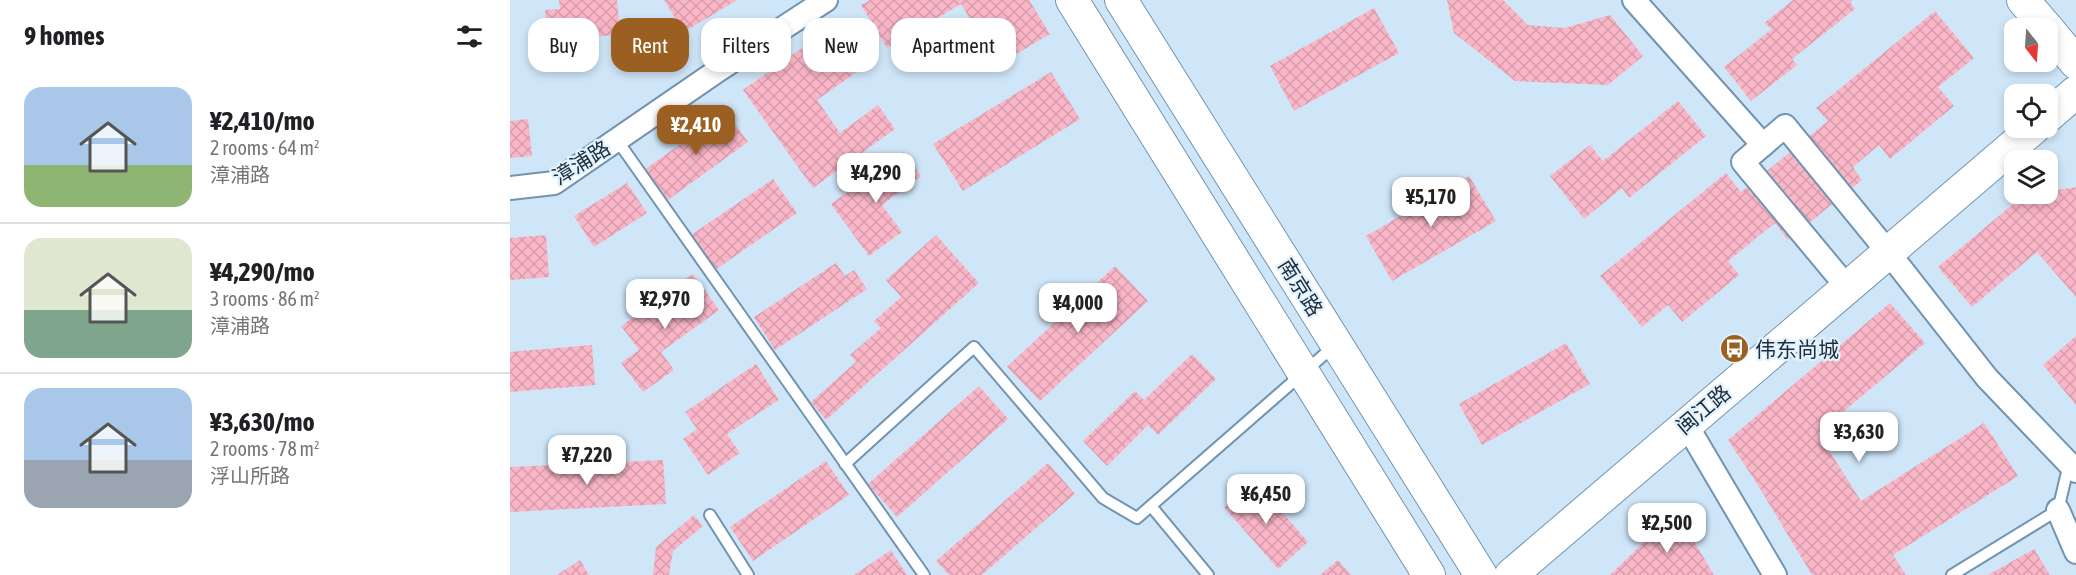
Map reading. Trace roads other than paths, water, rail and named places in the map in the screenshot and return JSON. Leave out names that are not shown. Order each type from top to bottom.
[{"type":"main road","name":"南京路","points":[[1072,0],[1430,575]]},
{"type":"main road","name":"南京路","points":[[1120,0],[1481,575]]},
{"type":"main road","points":[[2023,0],[2038,18]]},
{"type":"main road","points":[[2058,42],[2076,63]]},
{"type":"main road","points":[[2058,107],[2076,92]]},
{"type":"main road","name":"闽江路","points":[[1510,575],[2022,138]]},
{"type":"street","name":"漳浦路","points":[[510,188],[554,183],[720,69],[826,0]]},
{"type":"street","points":[[1634,0],[1763,145]]},
{"type":"street","points":[[1846,287],[1743,162],[1785,126],[1987,378],[2073,467]]},
{"type":"street","points":[[1686,424],[1775,575]]},
{"type":"street","points":[[2058,510],[2076,552]]},
{"type":"lane","points":[[617,140],[924,575]]},
{"type":"lane","points":[[844,464],[974,346],[1103,498],[1137,518],[1336,344]]},
{"type":"lane","points":[[1952,575],[2058,510],[2073,467]]},
{"type":"lane","points":[[1151,506],[1208,575]]},
{"type":"lane","points":[[710,515],[748,575]]},
{"type":"place","name":"伟东尚城","points":[[1734,349]]}]
